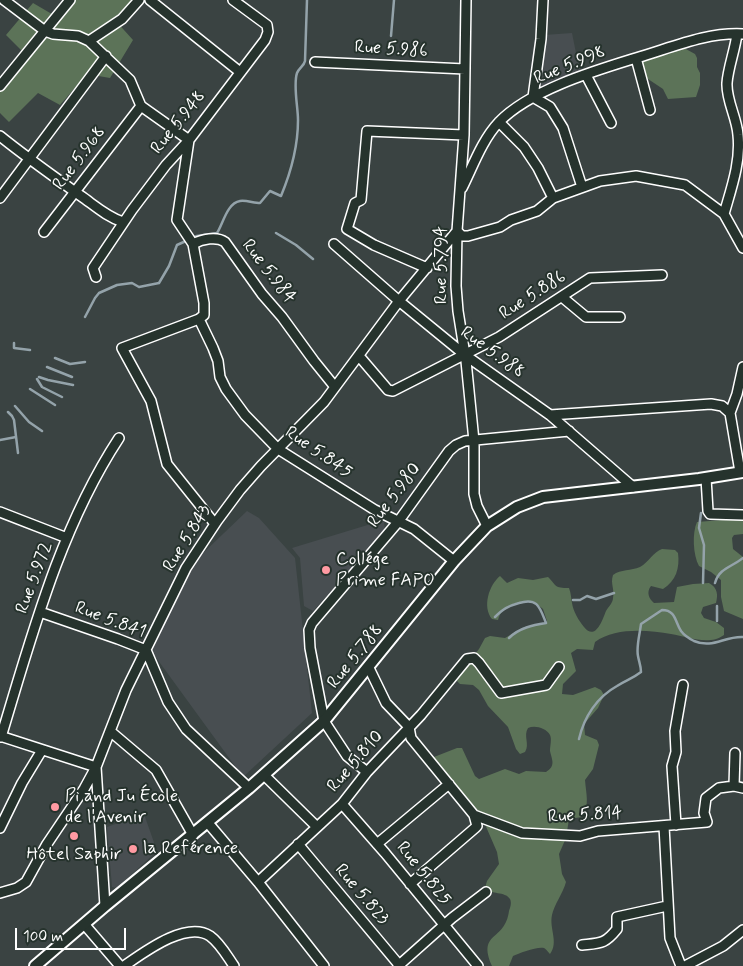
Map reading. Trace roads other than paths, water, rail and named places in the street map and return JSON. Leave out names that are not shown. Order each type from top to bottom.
[{"type":"street","points":[[4,0],[45,31],[53,34],[78,36],[89,41],[130,80],[141,106],[189,140],[177,220],[193,244],[204,304],[204,314],[199,319],[122,348],[151,401],[168,464],[215,524]]},
{"type":"street","points":[[0,86],[70,0]]},
{"type":"street","points":[[89,41],[122,19],[139,0]]},
{"type":"street","points":[[150,0],[240,72]]},
{"type":"street","name":"Rue 5.948","points":[[96,277],[93,268],[123,222],[166,165],[189,140],[265,40],[267,25],[233,0]]},
{"type":"street","name":"Rue 5.794","points":[[466,0],[464,135],[456,256],[458,311],[465,355],[474,441],[474,494],[486,526]]},
{"type":"street","points":[[543,0],[541,39],[533,97],[550,107],[563,128],[582,187]]},
{"type":"street","name":"Rue 5.998","points":[[460,192],[489,134],[512,110],[533,97],[586,75],[636,58],[703,38],[740,34],[727,81],[738,135],[738,148],[734,176],[724,214]]},
{"type":"street","points":[[0,198],[106,56]]},
{"type":"street","points":[[636,58],[650,110]]},
{"type":"street","name":"Rue 5.986","points":[[316,62],[465,69]]},
{"type":"street","points":[[586,75],[610,123]]},
{"type":"street","name":"Rue 5.968","points":[[44,232],[141,106]]},
{"type":"street","points":[[499,122],[524,147],[538,168],[553,198]]},
{"type":"street","points":[[427,268],[347,230],[356,203],[361,200],[367,131],[464,135]]},
{"type":"street","points":[[0,136],[75,192],[113,218],[123,222]]},
{"type":"street","points":[[457,231],[462,236],[468,236],[500,227],[511,220],[538,211],[553,198],[582,187],[600,181],[636,176],[685,185],[724,214],[743,248]]},
{"type":"street","name":"Rue 5.843","points":[[0,893],[17,888],[26,882],[47,844],[84,789],[96,767],[126,690],[186,568],[215,524],[240,490],[324,402],[399,301],[457,231]]},
{"type":"street","name":"Rue 5.984","points":[[193,244],[216,238],[225,242],[262,294],[282,317],[335,387]]},
{"type":"street","name":"Rue 5.988","points":[[334,244],[465,355],[550,415],[633,487]]},
{"type":"street","name":"Rue 5.886","points":[[359,356],[390,391],[499,337],[590,278],[662,275]]},
{"type":"street","points":[[562,297],[586,317],[620,317]]},
{"type":"street","name":"Rue 5.845","points":[[199,319],[213,348],[218,361],[220,377],[226,388],[245,415],[278,449],[375,510],[414,529],[454,561]]},
{"type":"street","points":[[742,472],[730,413],[743,368]]},
{"type":"street","points":[[550,415],[711,404],[722,406],[730,413]]},
{"type":"street","name":"Rue 5.980","points":[[324,721],[310,648],[309,630],[312,623],[398,522],[449,451],[461,442],[569,431]]},
{"type":"street","name":"Rue 5.972","points":[[1,737],[40,612],[67,538],[105,459],[119,438]]},
{"type":"street","name":"Rue 5.788","points":[[35,966],[105,906],[208,823],[324,721],[369,668],[454,561],[486,526],[517,507],[543,497],[742,472]]},
{"type":"street","points":[[706,478],[708,511],[710,514],[743,515]]},
{"type":"street","points":[[0,512],[67,538]]},
{"type":"street","name":"Rue 5.841","points":[[40,612],[118,638],[146,650],[168,702],[186,729],[249,788]]},
{"type":"street","name":"Rue 5.810","points":[[258,882],[342,804],[367,772],[437,696],[467,659],[471,658],[479,663],[501,693],[546,685],[559,667]]},
{"type":"street","points":[[369,668],[386,703],[409,727],[411,738],[474,815],[477,826],[410,884]]},
{"type":"street","points":[[676,825],[672,766],[676,752],[674,731],[683,685]]},
{"type":"street","points":[[324,721],[347,756],[367,772]]},
{"type":"street","points":[[110,731],[156,770],[193,835]]},
{"type":"street","points":[[1,737],[96,767],[105,906]]},
{"type":"street","points":[[1,826],[22,783],[42,750]]},
{"type":"street","points":[[735,753],[739,787]]},
{"type":"street","points":[[264,775],[317,827]]},
{"type":"street","points":[[377,844],[449,784]]},
{"type":"street","name":"Rue 5.814","points":[[474,815],[522,833],[580,836],[598,831],[707,822],[704,813],[706,798],[719,788],[739,787]]},
{"type":"street","name":"Rue 5.825","points":[[342,804],[478,966]]},
{"type":"street","points":[[208,823],[258,882],[324,966]]},
{"type":"street","points":[[664,826],[670,938],[683,966],[723,946],[743,930]]},
{"type":"street","name":"Rue 5.823","points":[[298,844],[399,966]]},
{"type":"street","points":[[399,966],[443,925],[486,892]]},
{"type":"street","points":[[582,945],[608,940],[617,929],[617,917],[667,906]]},
{"type":"street","points":[[84,924],[120,966]]},
{"type":"street","points":[[124,966],[169,938],[200,932],[217,942],[234,966]]},
{"type":"waterway","points":[[85,317],[99,293],[117,285],[132,283],[139,287],[159,283],[169,266],[177,245],[197,236],[217,233],[229,210],[236,203],[240,201],[260,203],[270,191],[281,196],[291,168],[297,139],[298,120],[295,84],[297,73],[305,61],[307,0]]},
{"type":"waterway","points":[[391,36],[394,0]]},
{"type":"waterway","points":[[276,233],[296,245],[313,259]]},
{"type":"waterway","points":[[14,343],[14,348],[30,350]]},
{"type":"waterway","points":[[55,358],[70,364],[85,362]]},
{"type":"waterway","points":[[47,367],[72,377]]},
{"type":"waterway","points":[[39,377],[73,385]]},
{"type":"waterway","points":[[37,379],[42,387],[62,397]]},
{"type":"waterway","points":[[30,389],[55,405]]},
{"type":"waterway","points":[[15,406],[29,422],[42,431]]},
{"type":"waterway","points":[[8,412],[14,420],[18,453]]},
{"type":"waterway","points":[[0,440],[16,437]]},
{"type":"waterway","points":[[701,513],[699,528],[704,545],[703,583]]},
{"type":"waterway","points":[[715,583],[723,571],[743,558]]},
{"type":"waterway","points":[[573,600],[580,600],[587,596],[596,599],[614,593]]},
{"type":"waterway","points":[[495,617],[503,610],[515,604],[530,601],[540,608],[546,623],[522,629],[509,638]]},
{"type":"waterway","points":[[717,606],[717,621]]},
{"type":"waterway","points":[[579,739],[588,715],[603,696],[641,672],[637,648],[641,624],[662,610],[673,614],[681,631],[694,641],[707,644],[743,637]]},
{"type":"place","name":"Collége Prime FAPO","points":[[326,570]]},
{"type":"place","name":"Pi and Ju École de l'Avenir","points":[[55,807]]},
{"type":"place","name":"Hôtel Saphir","points":[[74,836]]},
{"type":"place","name":"la Reférence","points":[[133,849]]}]
